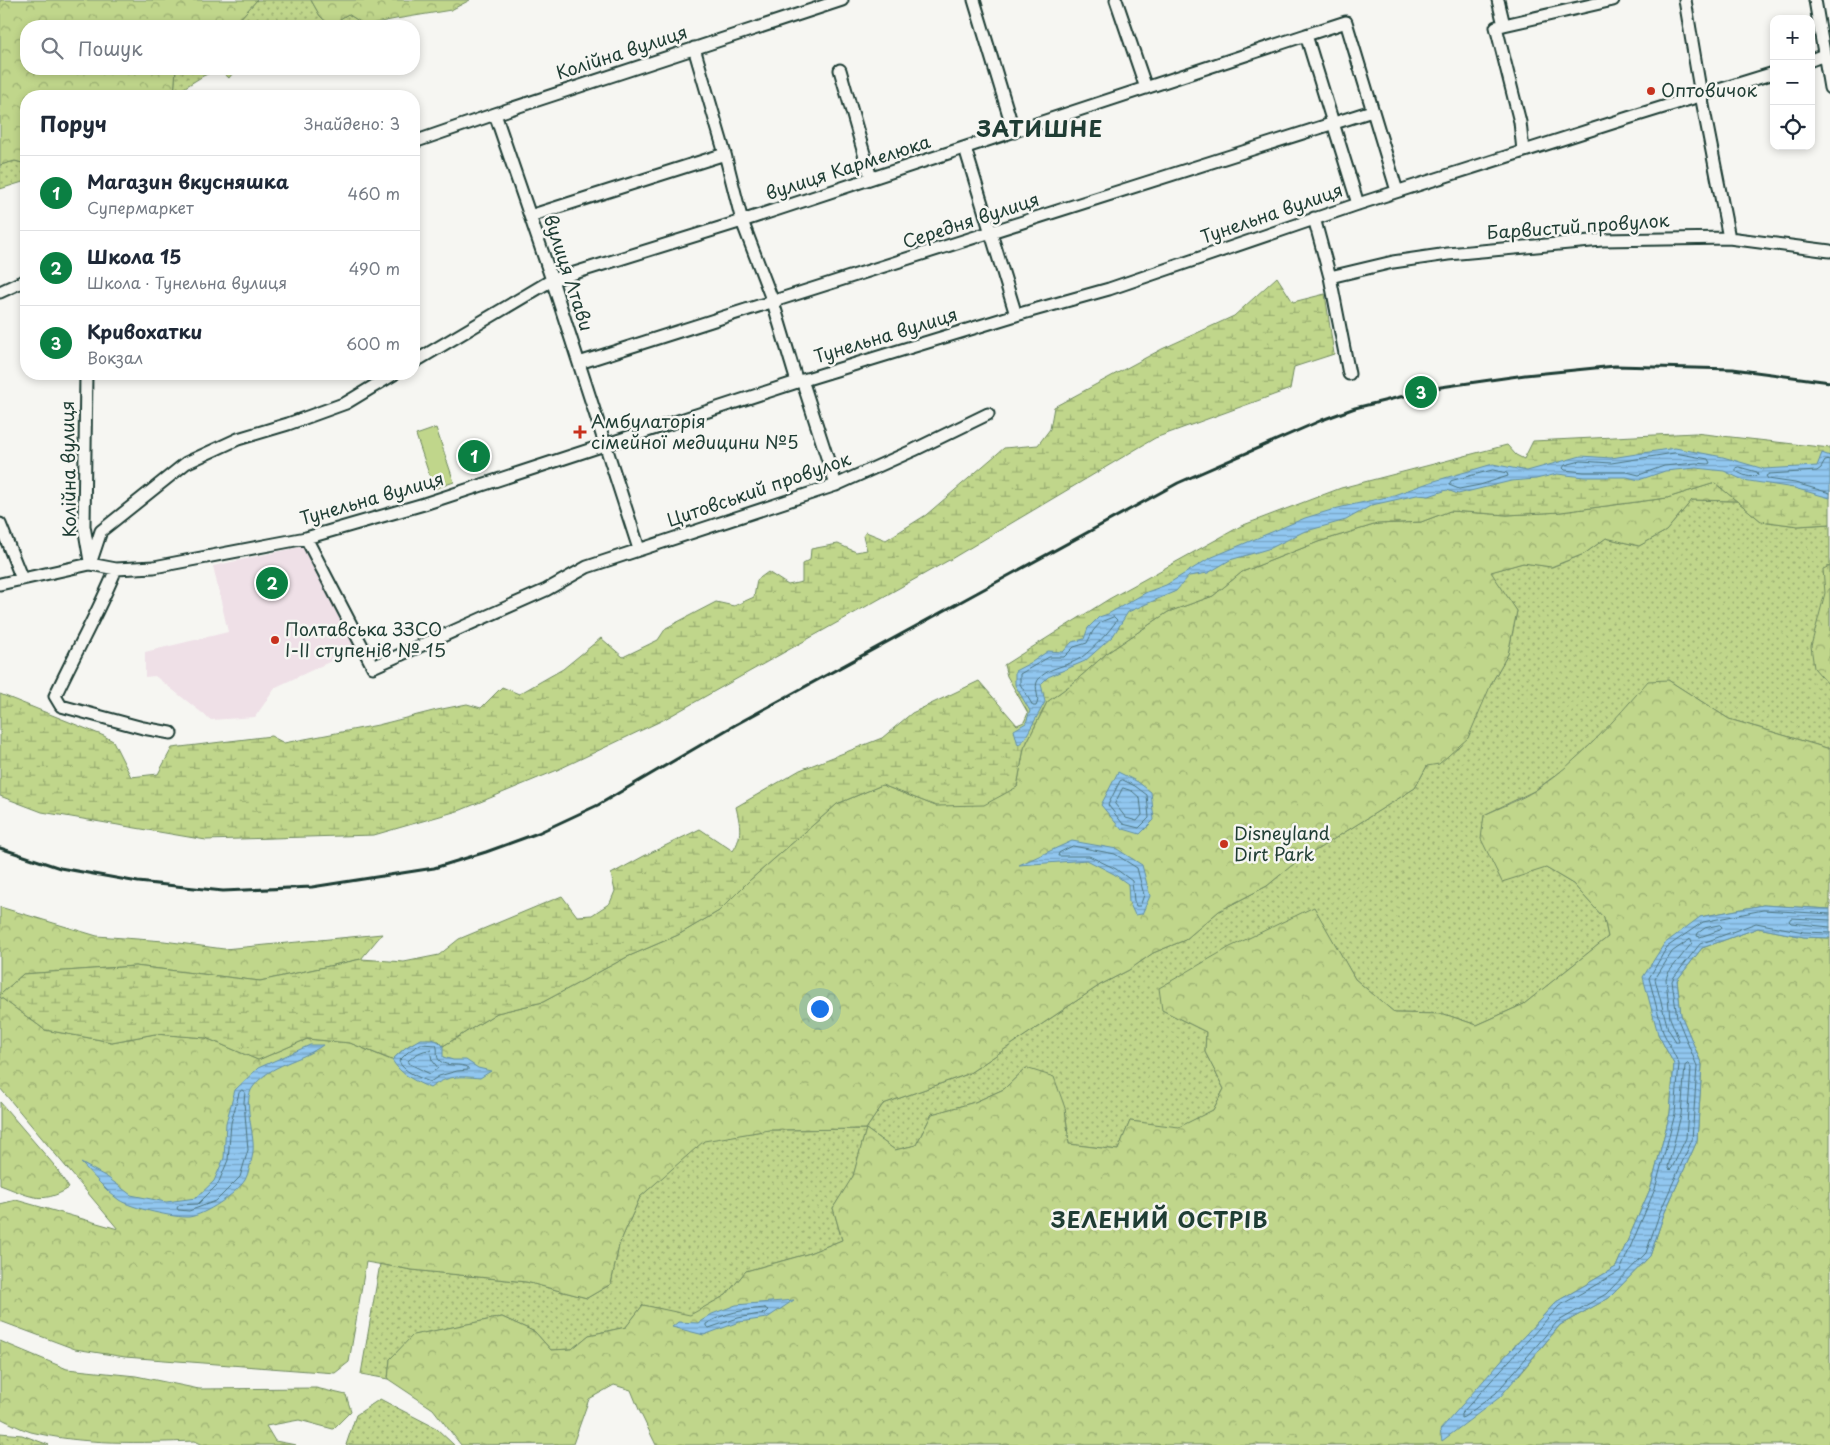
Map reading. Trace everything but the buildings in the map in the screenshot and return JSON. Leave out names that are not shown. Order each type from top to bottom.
[{"type":"street","name":"Колійна вулиця","points":[[420,140],[842,0]]},
{"type":"street","points":[[974,0],[1014,132]]},
{"type":"street","points":[[1116,0],[1146,88]]},
{"type":"street","points":[[1498,0],[1504,25]]},
{"type":"street","points":[[1523,151],[1520,122],[1496,27],[1593,2],[1613,0]]},
{"type":"street","points":[[1685,0],[1701,96],[1729,238]]},
{"type":"street","points":[[1815,0],[1830,88]]},
{"type":"street","name":"вулиця Кармелюка","points":[[420,358],[552,280],[742,221],[1346,22],[1372,111]]},
{"type":"street","points":[[1306,35],[1358,204]]},
{"type":"street","points":[[694,48],[725,154],[742,221],[773,302],[836,485]]},
{"type":"street","points":[[1815,58],[1824,55]]},
{"type":"street","points":[[840,70],[871,178]]},
{"type":"street","name":"Тунельна вулиця","points":[[0,584],[90,564],[116,569],[154,567],[306,538],[424,504],[800,381],[1016,315],[1109,289],[1397,191],[1770,74]]},
{"type":"street","points":[[1372,111],[1397,191]]},
{"type":"street","name":"Середня вулиця","points":[[579,363],[1372,111]]},
{"type":"street","name":"вулиця Лтави","points":[[495,114],[552,280],[605,444]]},
{"type":"street","points":[[965,148],[1016,315]]},
{"type":"street","points":[[530,216],[725,154]]},
{"type":"street","points":[[1314,218],[1330,277],[1350,374]]},
{"type":"street","name":"Барвистий провулок","points":[[1330,277],[1392,262],[1448,254],[1602,240],[1729,238],[1830,251]]},
{"type":"street","points":[[0,292],[20,283]]},
{"type":"street","name":"Колійна вулиця","points":[[86,380],[84,526],[90,564]]},
{"type":"street","points":[[90,564],[101,531],[186,463],[238,439],[288,424],[346,403],[384,380]]},
{"type":"street","name":"Цитовський провулок","points":[[306,538],[373,667],[546,590],[587,567],[836,485],[988,414]]},
{"type":"street","points":[[605,444],[639,549]]},
{"type":"street","points":[[0,524],[22,578]]},
{"type":"street","points":[[116,569],[100,607],[55,696],[61,706],[142,728],[171,733]]},
{"type":"shaded area","name":"Полтавська ЗЗСО І-ІІ ступенів № 15","points":[[304,546],[359,648],[276,687],[255,717],[211,720],[155,676],[145,677],[145,652],[228,632],[213,566]]},
{"type":"green space","points":[[0,0],[257,0],[239,20],[20,20],[20,75],[176,75],[174,90],[20,90],[20,162],[15,161],[0,165]]},
{"type":"green space","points":[[257,0],[311,0],[324,20],[239,20]]},
{"type":"green space","points":[[311,0],[470,0],[451,10],[391,20],[357,20],[348,14],[339,20],[324,20]]},
{"type":"green space","points":[[348,14],[357,20],[339,20]]},
{"type":"green space","points":[[176,75],[205,75],[180,90],[174,90]]},
{"type":"green space","points":[[15,161],[20,162],[20,183],[0,189],[0,165]]},
{"type":"green space","points":[[1277,277],[1293,302],[1325,294],[1334,354],[1294,367],[1290,389],[1155,438],[951,559],[663,720],[555,771],[461,810],[374,835],[206,840],[42,812],[0,796],[0,694],[113,741],[131,777],[158,774],[172,748],[271,736],[284,743],[378,725],[467,704],[481,708],[502,687],[519,694],[563,669],[601,638],[623,657],[658,640],[666,628],[716,602],[734,606],[754,597],[757,580],[768,572],[788,585],[802,582],[802,564],[810,560],[811,549],[838,544],[856,552],[867,550],[863,536],[866,532],[886,540],[926,515],[1004,448],[1038,445],[1050,429],[1054,407],[1162,349],[1234,316]]},
{"type":"green space","points":[[436,428],[454,482],[434,489],[416,435]]},
{"type":"green space","points":[[1695,433],[1830,448],[1830,524],[1798,526],[1761,521],[1715,483],[1667,498],[1561,512],[1507,515],[1450,511],[1421,522],[1377,524],[1318,542],[1242,572],[1213,596],[1168,612],[1107,653],[1073,683],[1047,702],[1024,748],[1017,787],[984,805],[936,806],[882,785],[837,804],[750,880],[719,911],[678,935],[627,957],[543,1002],[497,1013],[443,1046],[439,1041],[412,1043],[392,1060],[350,1043],[307,1039],[258,1060],[206,1038],[155,1034],[112,1042],[45,1030],[0,997],[23,974],[135,966],[260,981],[361,959],[404,962],[439,955],[459,939],[562,896],[577,916],[592,915],[610,903],[615,891],[611,874],[700,829],[733,851],[739,835],[736,807],[800,770],[882,738],[912,713],[979,681],[1017,725],[1024,722],[1028,713],[1007,676],[1004,665],[1109,599],[1241,526],[1341,488],[1507,445],[1516,455],[1524,459],[1533,441]]},
{"type":"green space","points":[[1715,483],[1737,501],[1692,500],[1666,531],[1639,546],[1606,538],[1584,554],[1551,567],[1523,563],[1491,572],[1517,611],[1508,654],[1492,682],[1468,738],[1439,764],[1427,766],[1415,788],[1291,866],[1267,886],[1219,911],[1185,940],[1153,953],[1129,970],[1100,985],[968,1074],[883,1104],[866,1129],[769,1130],[704,1141],[640,1197],[619,1245],[611,1284],[587,1298],[526,1282],[412,1270],[366,1262],[349,1362],[335,1373],[125,1357],[75,1349],[0,1321],[0,1204],[16,1200],[118,1229],[0,1088],[0,997],[45,1030],[112,1042],[155,1034],[206,1038],[258,1060],[307,1039],[350,1043],[391,1060],[405,1048],[439,1041],[443,1046],[497,1013],[543,1002],[627,957],[678,935],[719,911],[750,880],[837,804],[882,785],[936,806],[1017,787],[1024,748],[1047,702],[1073,683],[1107,653],[1168,612],[1213,596],[1242,572],[1318,542],[1377,524],[1421,522],[1450,511],[1507,515],[1561,512],[1667,498]]},
{"type":"green space","points":[[1692,500],[1737,501],[1761,521],[1798,526],[1830,524],[1830,749],[1729,719],[1668,680],[1607,729],[1567,767],[1534,791],[1484,815],[1546,868],[1573,884],[1604,918],[1608,937],[1524,1004],[1477,1025],[1444,1014],[1395,1013],[1355,979],[1314,908],[1162,1010],[1206,1032],[1205,1052],[1224,1089],[1213,1110],[1179,1128],[1130,1121],[1118,1150],[1069,1144],[1065,1108],[1026,1068],[1004,1089],[975,1102],[932,1114],[916,1145],[895,1150],[866,1129],[883,1104],[968,1074],[1100,985],[1129,970],[1153,953],[1185,940],[1219,911],[1267,886],[1291,866],[1415,788],[1427,766],[1492,682],[1508,654],[1517,611],[1490,572],[1523,563],[1552,567],[1584,554],[1606,538],[1639,546],[1666,531]]},
{"type":"green space","points":[[1830,566],[1830,684],[1828,684],[1814,668],[1811,646],[1825,593],[1823,569]]},
{"type":"green space","points":[[1668,680],[1729,719],[1830,749],[1830,909],[1763,905],[1700,917],[1678,979],[1702,948],[1758,928],[1804,937],[1830,938],[1830,1445],[656,1445],[631,1390],[614,1385],[589,1399],[573,1444],[461,1445],[433,1409],[388,1379],[390,1359],[413,1335],[502,1317],[535,1332],[551,1350],[572,1349],[589,1335],[626,1327],[643,1305],[690,1315],[726,1295],[746,1271],[807,1254],[842,1240],[833,1208],[853,1176],[866,1129],[895,1150],[916,1145],[932,1114],[975,1102],[1004,1089],[1026,1068],[1054,1077],[1065,1108],[1069,1144],[1118,1150],[1130,1121],[1179,1127],[1213,1110],[1224,1089],[1205,1052],[1206,1032],[1162,1010],[1159,988],[1230,947],[1314,907],[1355,979],[1395,1013],[1444,1014],[1477,1025],[1524,1004],[1608,937],[1604,918],[1573,884],[1546,868],[1502,882],[1481,839],[1484,815],[1530,794],[1567,766],[1609,725],[1648,681]],"holes":[[[1677,981],[1681,1015],[1702,1065],[1697,1141],[1664,1214],[1650,1256],[1609,1298],[1560,1325],[1519,1375],[1499,1363],[1556,1302],[1616,1267],[1651,1187],[1670,1113],[1674,1064],[1658,1034]]]},
{"type":"green space","points":[[0,907],[97,936],[164,941],[224,949],[382,934],[361,959],[260,981],[135,966],[23,974],[0,995]]},
{"type":"green space","points":[[0,1102],[54,1165],[69,1188],[50,1197],[42,1198],[27,1195],[0,1185]]},
{"type":"green space","points":[[866,1129],[853,1177],[833,1208],[842,1240],[807,1254],[746,1271],[726,1295],[690,1316],[643,1305],[626,1327],[589,1335],[572,1349],[551,1350],[535,1332],[502,1317],[414,1335],[390,1359],[388,1379],[361,1374],[380,1264],[412,1270],[526,1282],[587,1298],[611,1284],[619,1245],[640,1197],[704,1140],[769,1130]]},
{"type":"green space","points":[[0,1341],[67,1369],[136,1376],[199,1389],[316,1388],[346,1395],[351,1411],[333,1429],[299,1420],[266,1426],[275,1441],[296,1445],[203,1445],[195,1441],[113,1442],[51,1436],[27,1431],[0,1418]]},
{"type":"green space","points":[[380,1399],[436,1428],[454,1445],[346,1445],[356,1415]]},
{"type":"green space","points":[[0,1433],[22,1435],[49,1445],[0,1445]]},
{"type":"water","points":[[1675,448],[1723,457],[1764,469],[1817,466],[1822,453],[1830,456],[1830,498],[1794,488],[1743,480],[1724,471],[1696,468],[1665,471],[1639,480],[1627,477],[1584,477],[1557,474],[1536,479],[1511,481],[1458,494],[1447,490],[1429,496],[1417,495],[1372,505],[1346,520],[1303,532],[1271,548],[1230,560],[1208,573],[1189,576],[1176,591],[1128,612],[1113,636],[1085,661],[1048,677],[1041,684],[1045,702],[1024,740],[1018,745],[1014,730],[1026,723],[1030,711],[1015,685],[1015,671],[1048,651],[1063,652],[1072,642],[1084,639],[1088,628],[1099,617],[1147,592],[1166,585],[1210,558],[1305,518],[1338,508],[1391,496],[1493,464],[1527,471],[1581,456],[1611,458]]},
{"type":"water","points":[[1118,772],[1138,782],[1151,792],[1154,820],[1140,834],[1120,828],[1101,805]]},
{"type":"water","points":[[1072,841],[1117,849],[1142,865],[1150,896],[1142,914],[1135,915],[1129,902],[1128,884],[1114,874],[1087,860],[1019,865]]},
{"type":"water","points":[[1763,905],[1830,909],[1830,938],[1804,937],[1758,928],[1702,948],[1677,980],[1681,1015],[1702,1065],[1697,1141],[1664,1214],[1650,1256],[1609,1298],[1560,1325],[1500,1397],[1442,1441],[1440,1430],[1556,1302],[1616,1267],[1651,1187],[1670,1113],[1674,1064],[1658,1034],[1643,977],[1664,944],[1700,917]]},
{"type":"water","points":[[420,1039],[441,1043],[443,1046],[443,1057],[453,1060],[466,1060],[478,1068],[491,1071],[480,1078],[460,1077],[448,1079],[430,1088],[404,1074],[392,1060],[405,1048]]},
{"type":"water","points":[[310,1045],[323,1045],[268,1073],[253,1087],[250,1093],[249,1109],[253,1151],[246,1178],[241,1186],[211,1208],[189,1217],[153,1212],[125,1203],[109,1192],[81,1163],[107,1177],[131,1195],[166,1202],[196,1198],[214,1181],[224,1158],[226,1123],[235,1090],[258,1068]]},
{"type":"water","points":[[794,1300],[767,1318],[739,1322],[704,1335],[672,1327],[678,1322],[698,1323],[712,1314],[736,1305]]},
{"type":"railway","points":[[0,848],[60,868],[138,882],[223,891],[312,887],[434,868],[538,833],[598,805],[735,725],[1178,483],[1322,420],[1355,408],[1441,387],[1525,375],[1615,366],[1733,369],[1830,382]]},
{"type":"place","name":"Оптовичок","points":[[1651,91]]},
{"type":"place","name":"Кривохатки","points":[[1421,392]]},
{"type":"place","name":"Амбулаторія сімейної медицини №5","points":[[580,432]]},
{"type":"place","name":"Магазин вкусняшка","points":[[474,456]]},
{"type":"place","name":"Школа 15","points":[[272,583]]},
{"type":"place","name":"Полтавська ЗЗСО І-ІІ ступенів № 15","points":[[275,640]]},
{"type":"place","name":"Disneyland Dirt Park","points":[[1224,844]]},
{"type":"district","name":"ЗАТИШНЕ","points":[[1040,129]]},
{"type":"district","name":"ЗЕЛЕНИЙ ОСТРІВ","points":[[1160,1220]]}]
